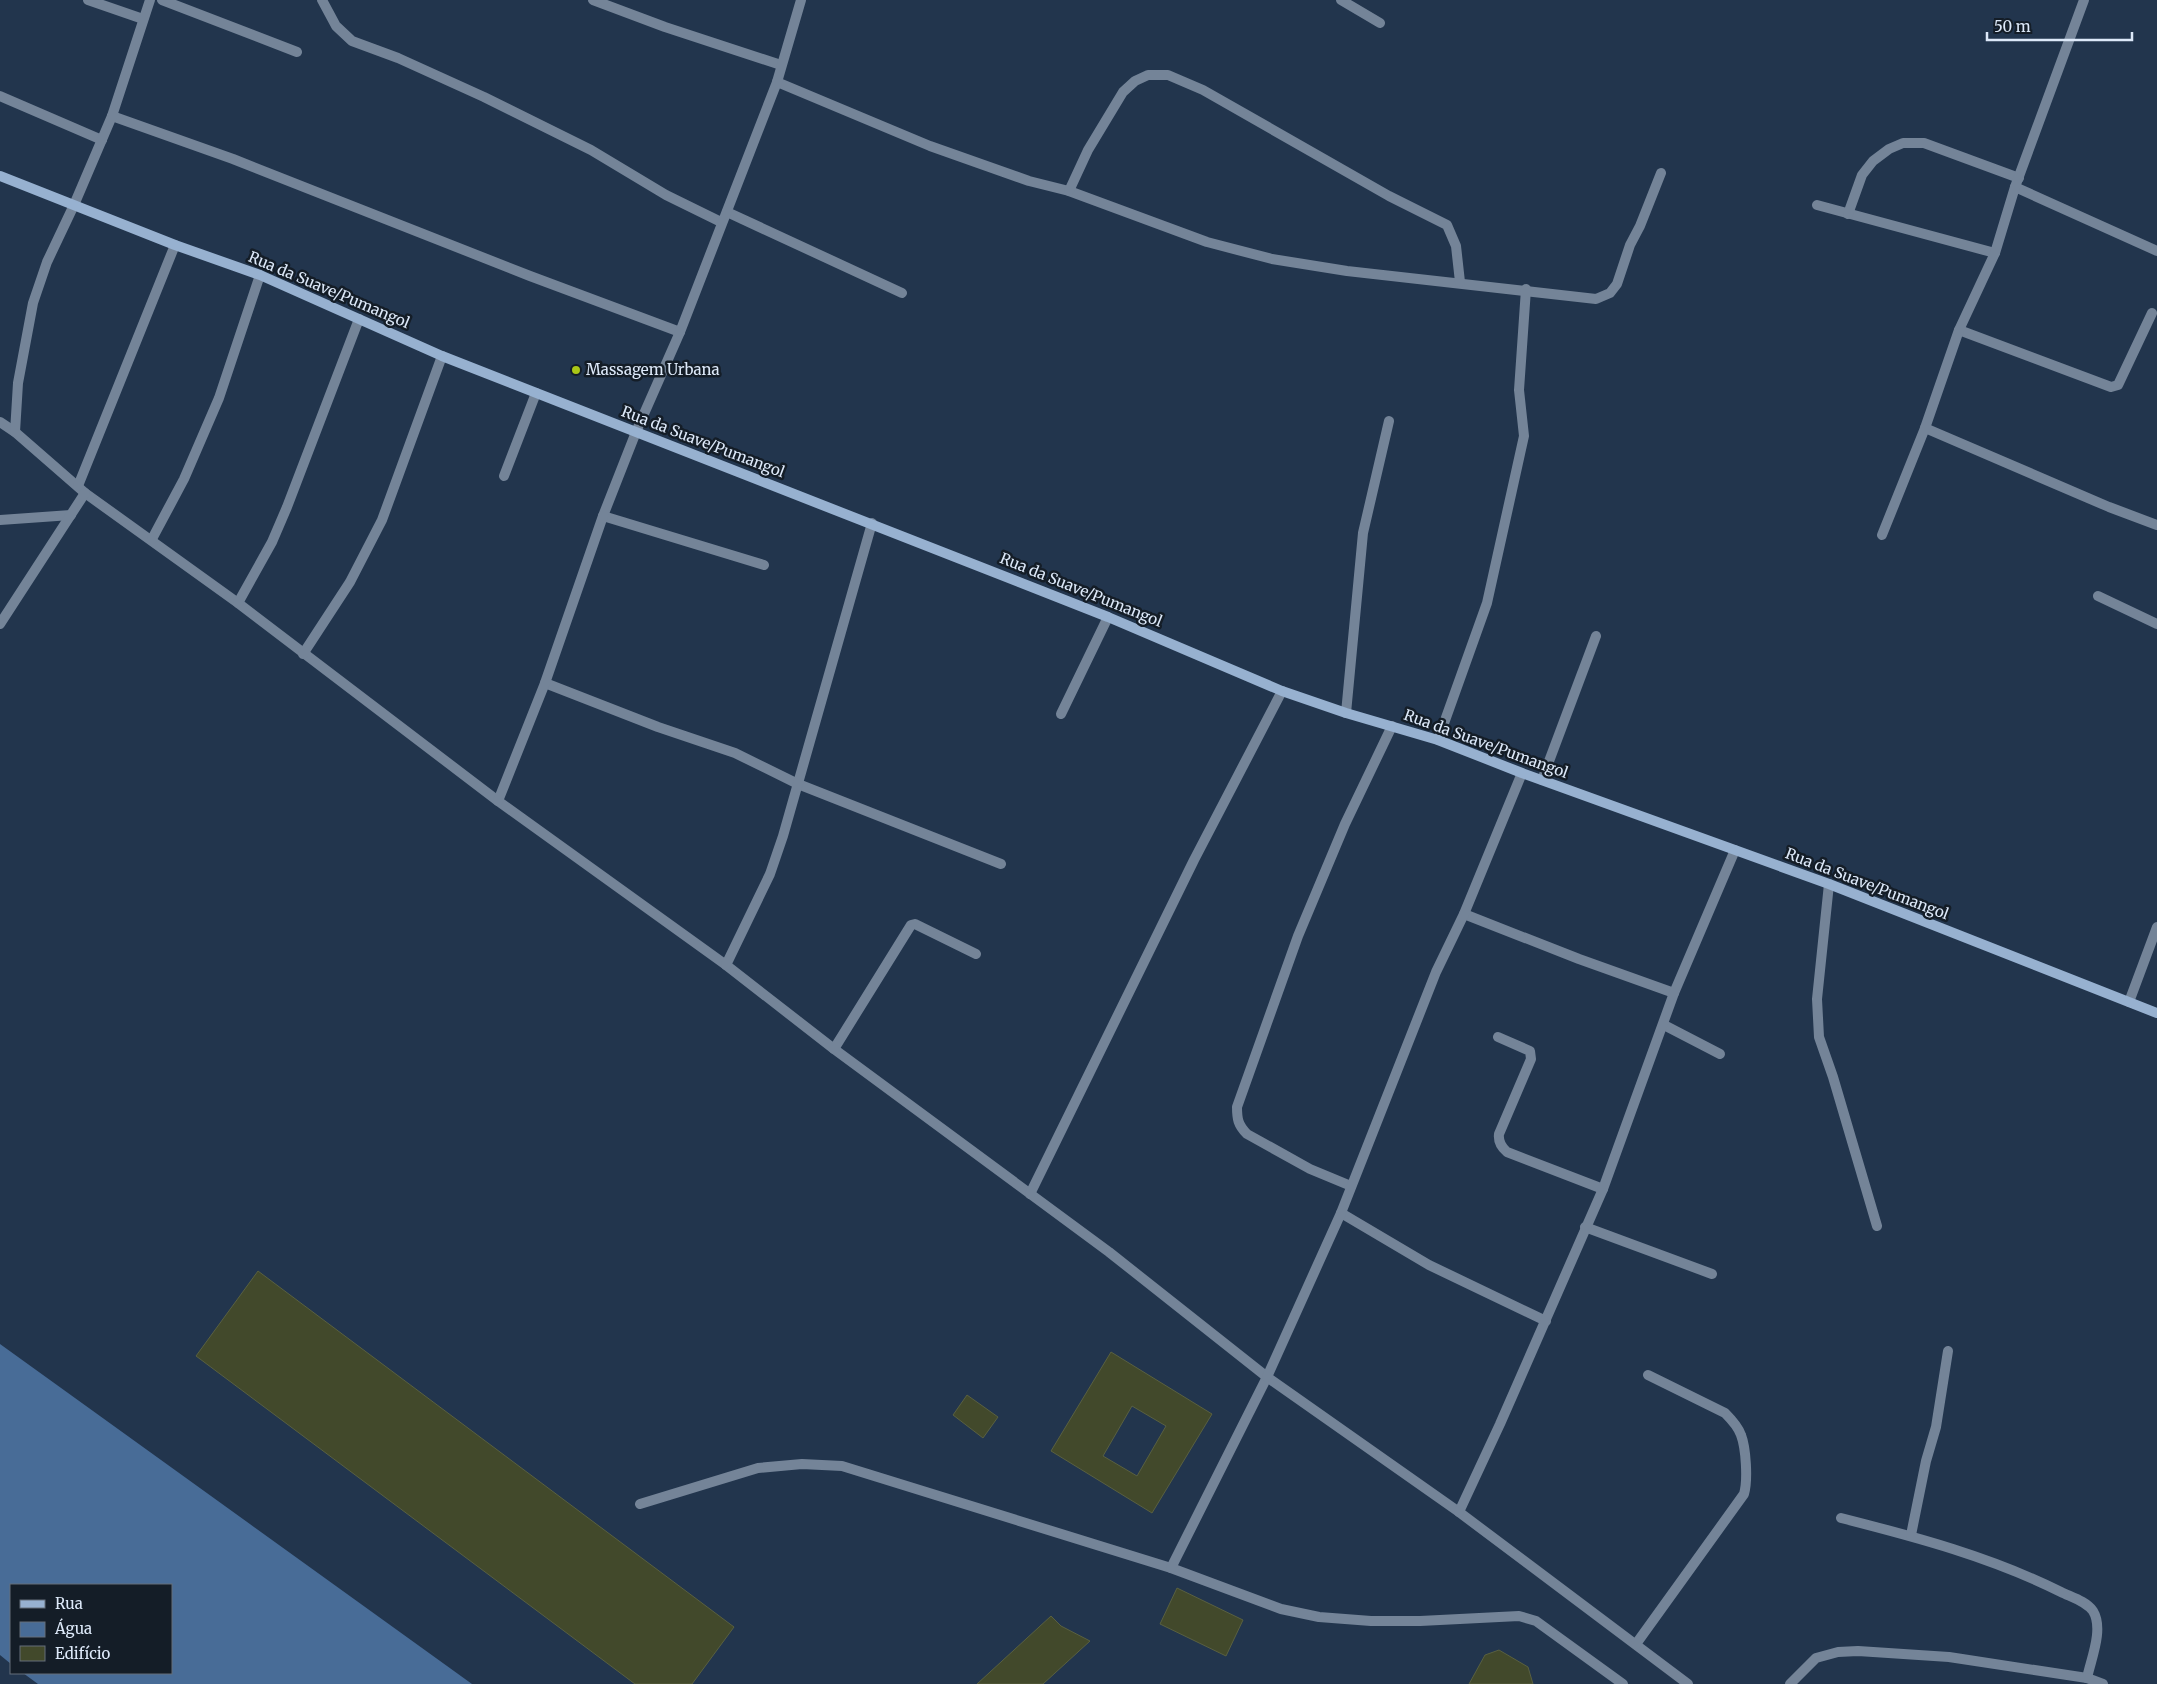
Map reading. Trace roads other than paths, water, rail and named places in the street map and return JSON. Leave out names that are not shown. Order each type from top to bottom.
[{"type":"street","points":[[88,0],[142,19]]},
{"type":"street","points":[[15,432],[18,383],[33,303],[47,262],[112,116],[142,19],[150,0]]},
{"type":"street","points":[[162,0],[297,52]]},
{"type":"street","points":[[322,0],[336,26],[352,41],[398,58],[484,97],[591,150],[666,195],[721,222]]},
{"type":"street","points":[[593,0],[664,27],[781,65]]},
{"type":"street","points":[[498,801],[545,683],[603,516],[636,432],[680,332],[721,222],[727,212],[777,82],[800,0]]},
{"type":"street","points":[[1341,0],[1380,23]]},
{"type":"street","points":[[1882,535],[1925,428],[1960,330],[1995,253],[2017,183],[2084,0]]},
{"type":"street","points":[[1069,191],[1088,150],[1123,92],[1136,81],[1148,75],[1168,75],[1203,90],[1389,196],[1447,225],[1456,246],[1460,282]]},
{"type":"street","points":[[777,82],[930,146],[1028,181],[1069,191],[1207,242],[1272,259],[1347,271],[1460,282],[1596,299],[1610,293],[1617,284],[1630,245],[1640,226],[1661,173]]},
{"type":"street","points":[[0,96],[102,140]]},
{"type":"street","points":[[112,116],[233,159],[520,272],[680,332]]},
{"type":"street","points":[[1848,214],[1862,175],[1873,161],[1889,149],[1903,143],[1924,143],[2017,183],[2157,251]]},
{"type":"street","name":"Rua da Suave/Pumangol","points":[[0,176],[175,245],[260,275],[442,356],[1108,616],[1282,691],[1346,713],[1438,740],[1522,773],[1829,884],[2157,1013]]},
{"type":"street","points":[[1817,205],[1995,253]]},
{"type":"street","points":[[727,212],[902,292]]},
{"type":"street","points":[[0,624],[71,515],[175,245]]},
{"type":"street","points":[[152,539],[184,479],[219,398],[260,275]]},
{"type":"street","points":[[1438,740],[1487,603],[1524,436],[1518,390],[1526,290]]},
{"type":"street","points":[[1960,330],[2111,387],[2118,385],[2152,313]]},
{"type":"street","points":[[238,603],[272,542],[287,507],[359,319]]},
{"type":"street","points":[[303,654],[350,582],[382,520],[442,356]]},
{"type":"street","points":[[504,476],[536,392]]},
{"type":"street","points":[[1346,713],[1362,533],[1389,421]]},
{"type":"street","points":[[0,422],[15,432],[82,489],[238,603],[498,801],[726,965],[834,1049],[1109,1252],[1267,1377],[1459,1512],[1688,1684]]},
{"type":"street","points":[[1925,428],[2109,507],[2157,525]]},
{"type":"street","points":[[0,520],[71,515]]},
{"type":"street","points":[[603,516],[764,564]]},
{"type":"street","points":[[726,965],[770,874],[798,784],[872,523]]},
{"type":"street","points":[[2098,596],[2157,624]]},
{"type":"street","points":[[1061,714],[1108,616]]},
{"type":"street","points":[[1542,780],[1596,636]]},
{"type":"street","points":[[545,683],[658,727],[735,753],[798,784],[1001,864]]},
{"type":"street","points":[[1030,1194],[1194,860],[1282,691]]},
{"type":"street","points":[[1351,1186],[1310,1169],[1246,1134],[1240,1128],[1237,1119],[1237,1106],[1298,936],[1346,824],[1392,726]]},
{"type":"street","points":[[1171,1568],[1267,1377],[1341,1213],[1436,972],[1464,914],[1522,773]]},
{"type":"street","points":[[1459,1512],[1546,1321],[1603,1189],[1674,993],[1735,850]]},
{"type":"street","points":[[1829,884],[1817,999],[1819,1037],[1833,1077],[1877,1226]]},
{"type":"street","points":[[1464,914],[1579,959],[1674,993]]},
{"type":"street","points":[[834,1049],[910,925],[915,924],[976,954]]},
{"type":"street","points":[[2129,1002],[2157,927]]},
{"type":"street","points":[[1664,1025],[1720,1054]]},
{"type":"street","points":[[1498,1036],[1530,1051],[1531,1054],[1531,1060],[1499,1134],[1502,1148],[1507,1152],[1603,1189]]},
{"type":"street","points":[[1341,1213],[1429,1265],[1546,1321]]},
{"type":"street","points":[[1585,1227],[1712,1274]]},
{"type":"street","points":[[1911,1535],[1926,1461],[1936,1427],[1948,1351]]},
{"type":"street","points":[[1636,1644],[1744,1494],[1747,1483],[1742,1436],[1734,1422],[1725,1412],[1648,1375]]},
{"type":"street","points":[[640,1504],[758,1468],[802,1464],[842,1466],[1171,1568],[1281,1609],[1319,1617],[1371,1621],[1420,1621],[1519,1616],[1536,1621],[1623,1684]]},
{"type":"street","points":[[1841,1518],[1911,1535],[1982,1558],[2036,1580],[2085,1604],[2093,1612],[2097,1626],[2087,1678]]},
{"type":"street","points":[[1790,1684],[1816,1658],[1838,1652],[1858,1651],[1949,1657],[2087,1678],[2103,1684]]},
{"type":"water","points":[[0,1344],[472,1684],[38,1684],[24,1674],[172,1674],[172,1584],[10,1584],[10,1663],[0,1655]]},
{"type":"place","name":"Massagem Urbana","points":[[576,370]]}]
